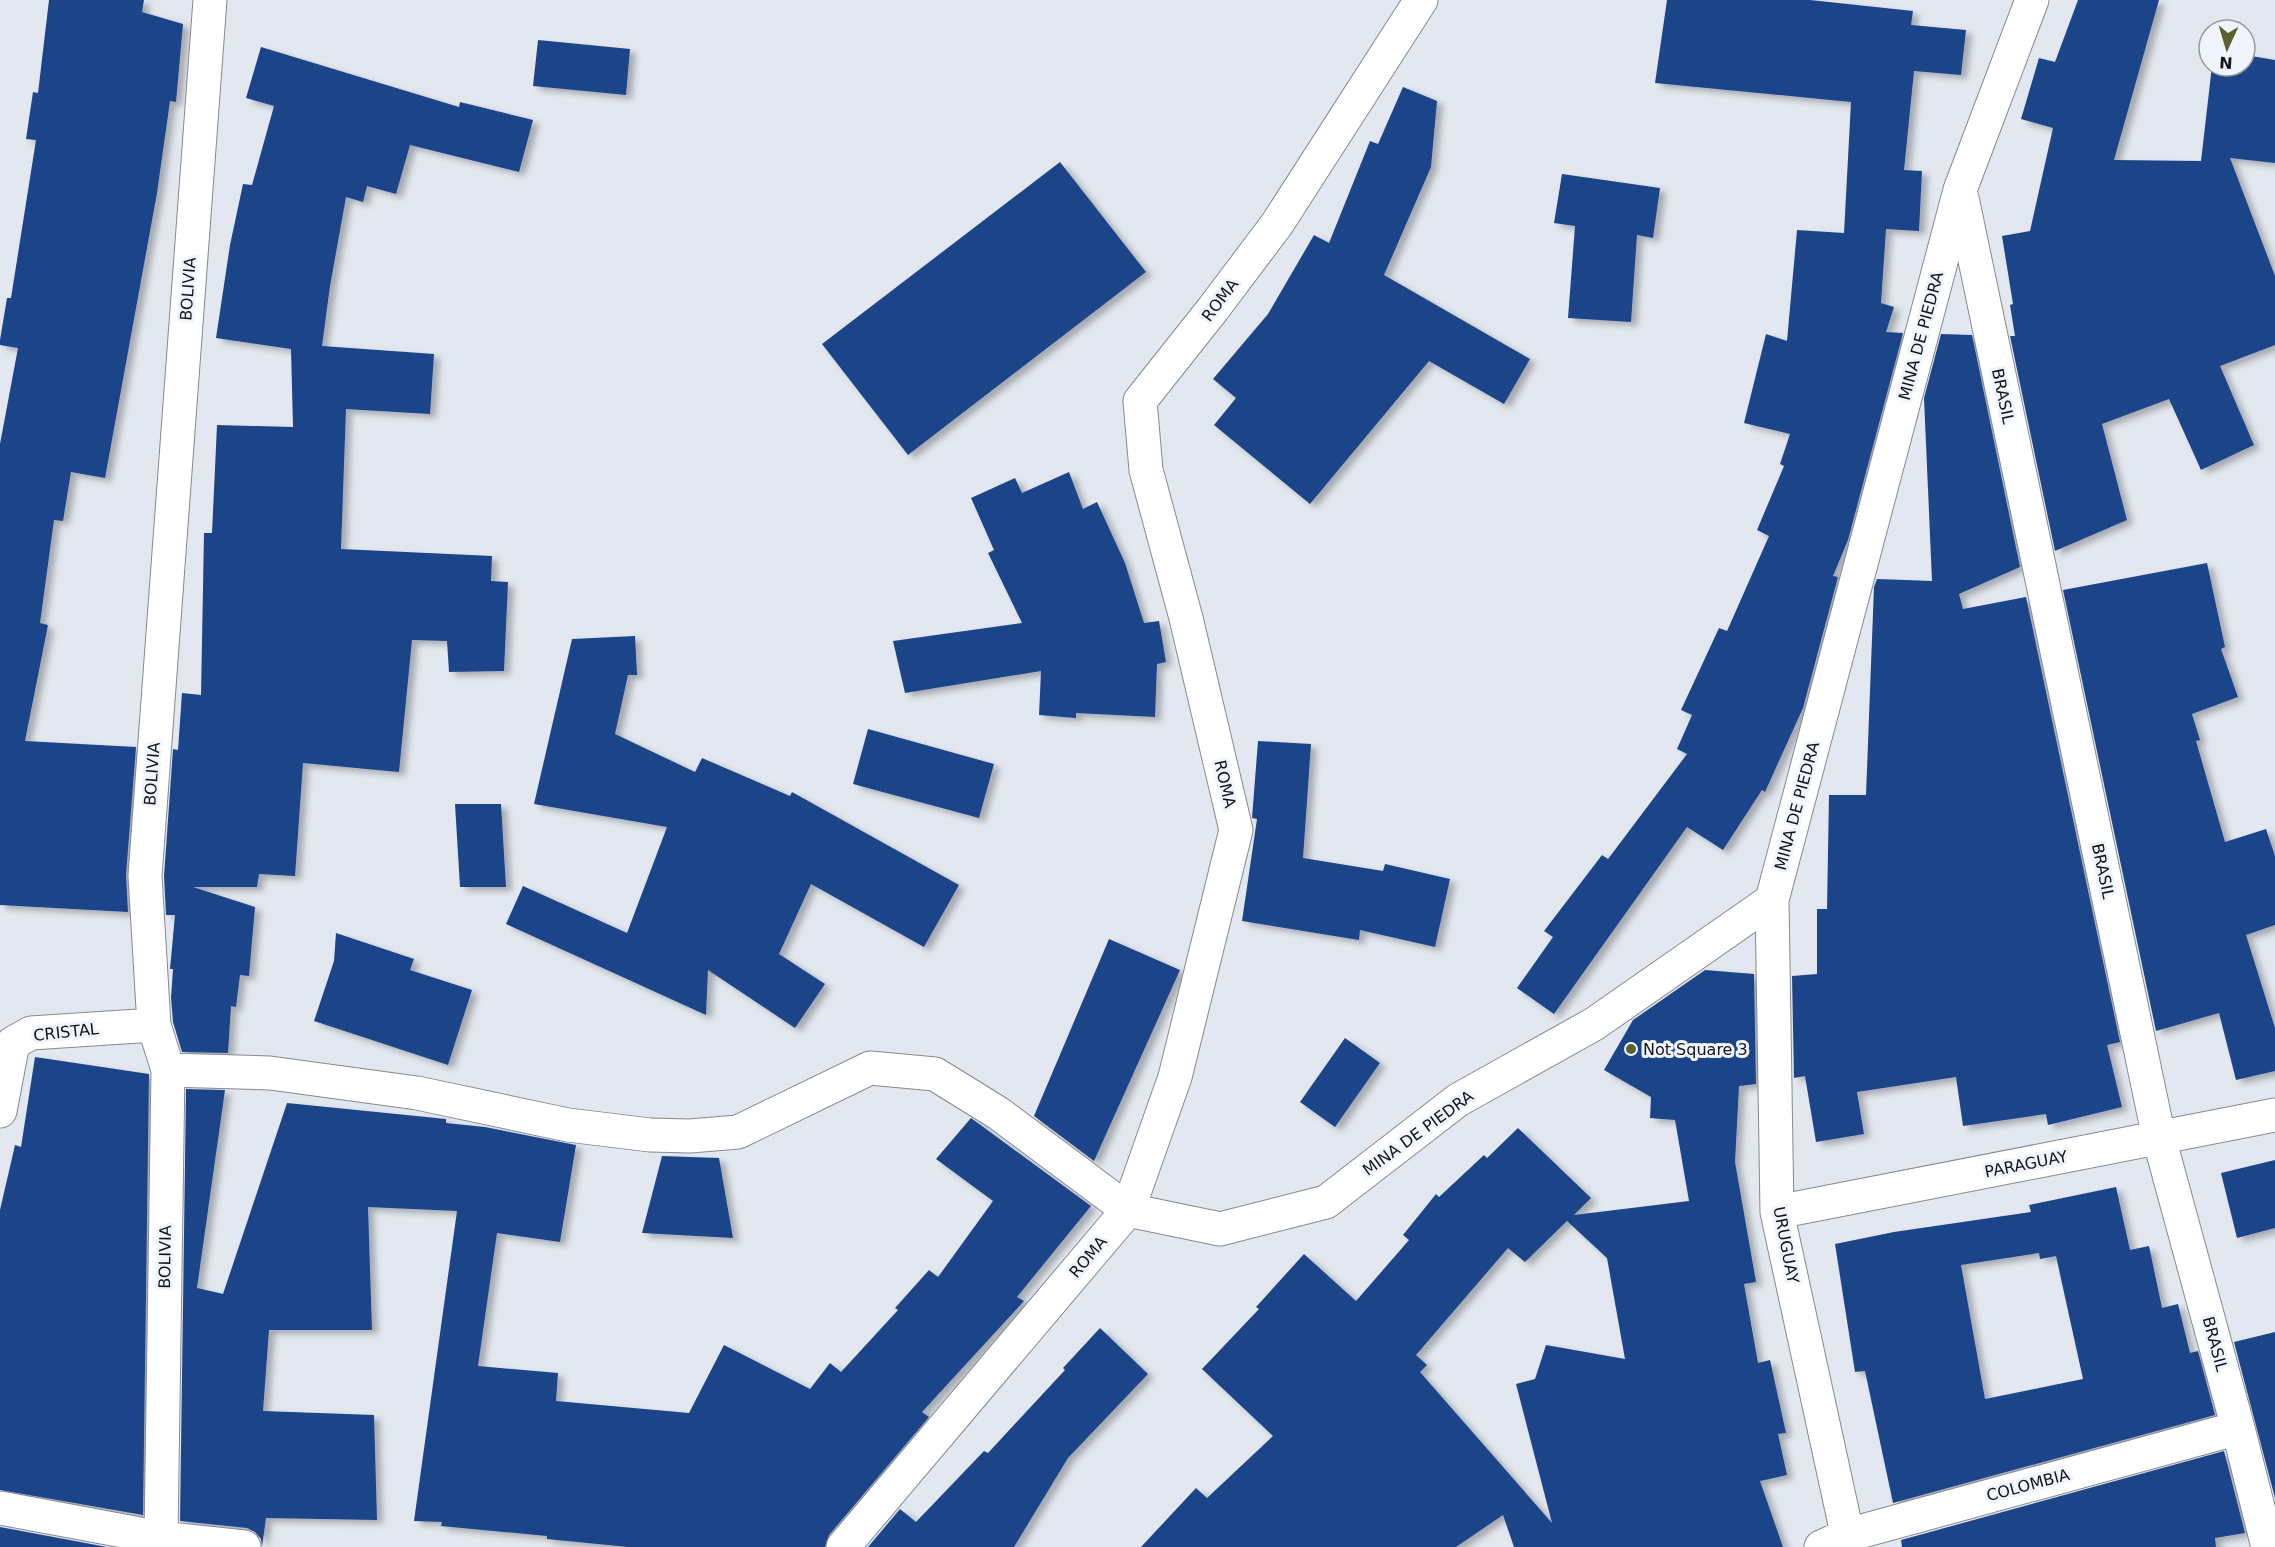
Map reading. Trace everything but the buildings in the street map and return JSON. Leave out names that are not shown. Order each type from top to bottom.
[{"type":"street","name":"BOLIVIA","points":[[160,1542],[168,1070],[154,1025],[145,876],[210,0]]},
{"type":"street","name":"ROMA","points":[[843,1547],[1128,1210],[1174,1077],[1236,830],[1186,618],[1146,470],[1140,401],[1277,224],[1422,0]]},
{"type":"street","name":"MINA DE PIEDRA","points":[[1128,1210],[1220,1229],[1326,1202],[1458,1100],[1594,1024],[1772,900],[1960,190],[2032,0]]},
{"type":"street","name":"BRASIL","points":[[1960,190],[2158,1138],[2238,1428],[2268,1547]]},
{"type":"street","name":"URUGUAY","points":[[1772,900],[1777,1212],[1839,1543]]},
{"type":"street","name":"CRISTAL","points":[[0,1111],[13,1043],[31,1034],[154,1025]]},
{"type":"street","points":[[168,1070],[270,1073],[417,1094],[568,1125],[650,1135],[690,1136],[738,1132],[870,1068],[935,1074],[998,1113],[1128,1210]]},
{"type":"street","name":"PARAGUAY","points":[[1777,1212],[2275,1115]]},
{"type":"street","name":"COLOMBIA","points":[[1839,1543],[2238,1428]]},
{"type":"street","points":[[0,1508],[160,1542],[244,1547]]},
{"type":"place","name":"Not Square 3","points":[[1631,1049]]}]
